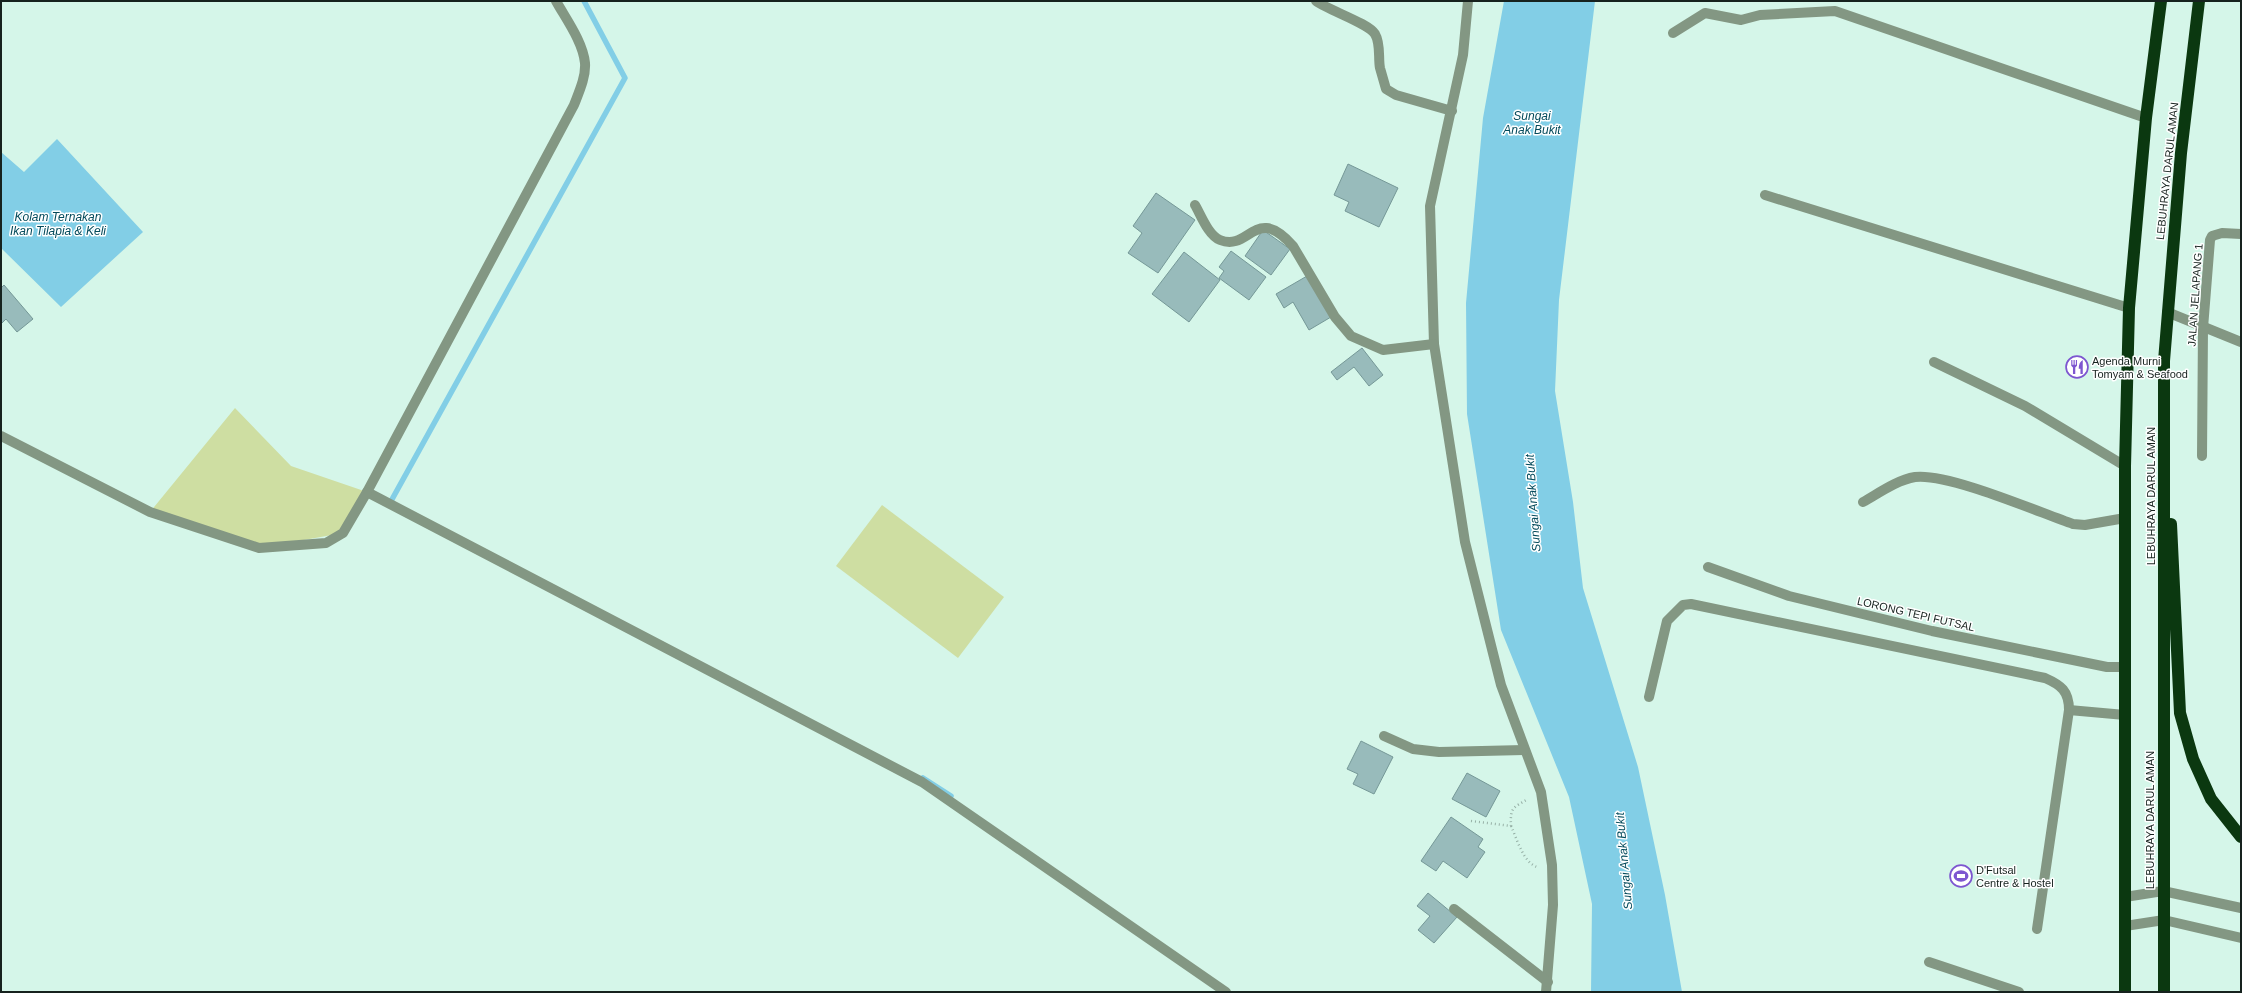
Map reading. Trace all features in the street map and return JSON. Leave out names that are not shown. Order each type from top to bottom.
[{"type":"highway","points":[[2125,992],[2125,466],[2129,308],[2146,118],[2161,1]]},
{"type":"highway","name":"LEBUHRAYA DARUL AMAN","points":[[2164,992],[2164,361],[2181,153],[2200,1]]},
{"type":"highway","points":[[2164,361],[2180,712],[2193,759],[2212,799],[2241,837]]},
{"type":"street","points":[[1,436],[150,512],[259,548],[326,543],[343,533],[367,492],[574,105],[581,87],[585,64],[582,52],[556,1]]},
{"type":"street","points":[[1316,1],[1326,9],[1368,28],[1376,35],[1379,45],[1380,68],[1386,89],[1396,95],[1452,111]]},
{"type":"street","points":[[1468,1],[1463,55],[1452,111],[1430,206],[1434,344],[1465,542],[1501,685],[1524,750],[1541,792],[1552,865],[1553,905],[1547,987]]},
{"type":"street","points":[[1673,33],[1705,13],[1741,20],[1760,15],[1835,11],[2146,118]]},
{"type":"street","points":[[1765,195],[2129,308]]},
{"type":"street","points":[[1195,205],[1212,233],[1220,240],[1236,240],[1260,228],[1267,227],[1284,236],[1293,246],[1335,317],[1351,336],[1384,350],[1434,344]]},
{"type":"street","name":"JALAN JELAPANG 1","points":[[2202,456],[2203,328],[2210,240],[2212,236],[2222,233],[2241,234]]},
{"type":"street","points":[[2167,312],[2203,328],[2241,342]]},
{"type":"street","points":[[1934,362],[2025,406],[2125,466]]},
{"type":"street","points":[[1863,502],[1890,487],[1914,478],[1930,477],[1995,496],[2073,524],[2085,525],[2125,518]]},
{"type":"street","points":[[367,492],[922,782],[1226,992]]},
{"type":"street","name":"LORONG TEPI FUTSAL","points":[[1708,567],[1789,596],[1932,632],[2107,667],[2124,667]]},
{"type":"street","points":[[1649,697],[1667,621],[1683,604],[1691,604],[2045,678],[2058,683],[2065,690],[2069,699],[2037,929]]},
{"type":"street","points":[[2068,710],[2125,715]]},
{"type":"street","points":[[1384,736],[1413,749],[1439,752],[1524,750]]},
{"type":"street","points":[[2125,897],[2163,891],[2241,908]]},
{"type":"street","points":[[1454,909],[1547,987]]},
{"type":"street","points":[[2125,926],[2164,920],[2241,938]]},
{"type":"street","points":[[1929,962],[2019,992]]},
{"type":"path","points":[[1541,792],[1514,808],[1510,813],[1511,826],[1532,865],[1537,867],[1552,865]]},
{"type":"path","points":[[1471,821],[1511,826]]},
{"type":"green space","points":[[235,408],[291,466],[367,492],[343,533],[259,548],[150,512]]},
{"type":"green space","points":[[882,505],[1004,597],[958,658],[836,566]]},
{"type":"water","name":"Sungai Anak Bukit","points":[[1504,1],[1595,1],[1559,300],[1555,391],[1573,502],[1583,588],[1638,767],[1665,895],[1682,992],[1591,992],[1592,904],[1569,797],[1501,630],[1467,414],[1466,303],[1483,118]]},
{"type":"water","name":"Kolam Ternakan Ikan Tilapia & Keli","points":[[57,139],[143,232],[61,307],[1,248],[1,152],[24,172]]},
{"type":"building","points":[[1348,164],[1398,188],[1379,227],[1345,211],[1349,202],[1334,195]]},
{"type":"building","points":[[1156,193],[1195,220],[1158,273],[1128,253],[1142,233],[1133,226]]},
{"type":"building","points":[[1263,230],[1290,249],[1271,275],[1245,256]]},
{"type":"building","points":[[1231,251],[1266,277],[1249,300],[1219,278],[1224,271],[1219,267]]},
{"type":"building","points":[[1184,252],[1220,280],[1189,322],[1152,294]]},
{"type":"building","points":[[1307,276],[1331,317],[1309,330],[1293,302],[1284,308],[1276,294]]},
{"type":"building","points":[[4,285],[33,319],[17,332],[6,319],[1,324],[1,288]]},
{"type":"building","points":[[1362,348],[1383,375],[1369,386],[1354,367],[1337,380],[1331,372]]},
{"type":"building","points":[[1361,741],[1393,757],[1374,794],[1353,784],[1358,774],[1347,769]]},
{"type":"building","points":[[1467,773],[1500,791],[1486,817],[1452,799]]},
{"type":"building","points":[[1451,817],[1483,839],[1478,847],[1485,852],[1467,878],[1443,861],[1436,871],[1421,861]]},
{"type":"building","points":[[1428,893],[1457,917],[1434,943],[1418,930],[1430,916],[1417,906]]},
{"type":"waterway","points":[[393,504],[390,503],[625,78],[584,1]]},
{"type":"waterway","points":[[923,778],[951,796]]},
{"type":"place","name":"Agenda Murni Tomyam & Seafood","points":[[2077,367]]},
{"type":"place","name":"D'Futsal Centre & Hostel","points":[[1961,876]]}]
